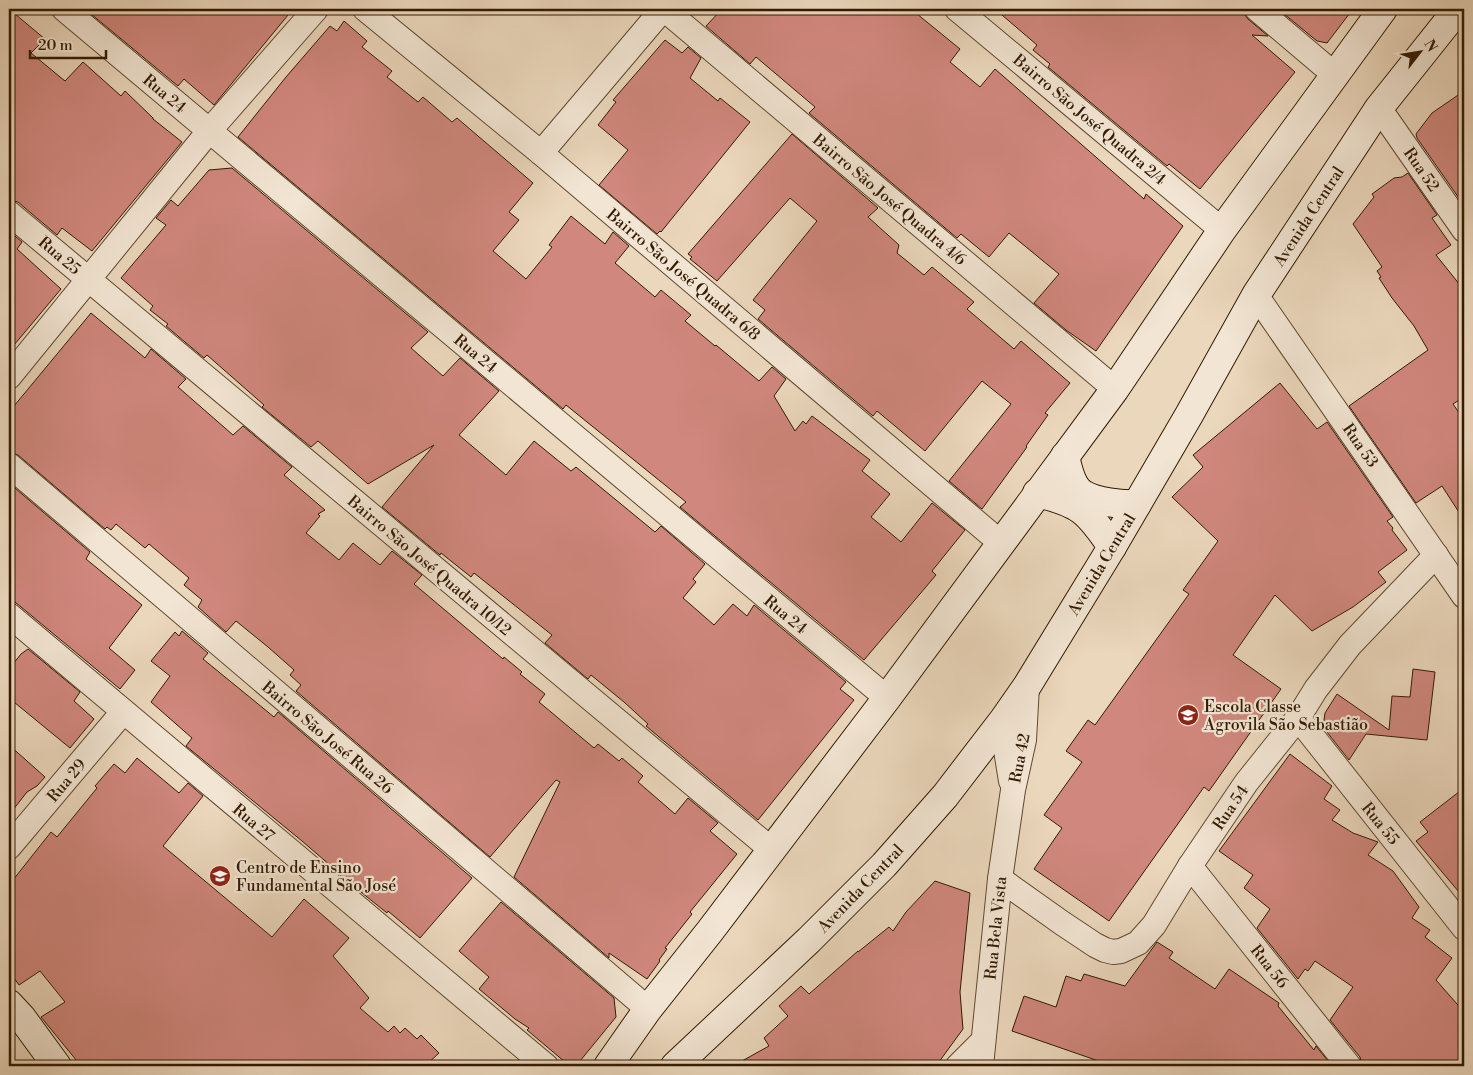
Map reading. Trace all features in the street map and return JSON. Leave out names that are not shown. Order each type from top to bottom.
[{"type":"street","name":"Rua 24","points":[[64,9],[887,698]]},
{"type":"street","points":[[9,377],[210,130],[316,9]]},
{"type":"street","name":"Bairro São José Quadra 6/8","points":[[365,9],[541,153],[1001,543]]},
{"type":"street","points":[[541,153],[664,9]]},
{"type":"street","name":"Bairro São José Quadra 4/6","points":[[664,9],[1115,389]]},
{"type":"street","name":"Bairro São José Quadra 2/4","points":[[957,9],[1222,230]]},
{"type":"street","points":[[1257,9],[1335,74]]},
{"type":"street","points":[[608,1066],[648,1009],[710,931],[887,698],[1115,389],[1222,230],[1383,9]]},
{"type":"street","name":"Avenida Central","points":[[676,1066],[809,940],[884,865],[945,796],[1004,719],[1027,686],[1112,547],[1256,295],[1379,108],[1458,9]]},
{"type":"street","name":"Rua 52","points":[[1379,108],[1464,230]]},
{"type":"street","name":"Rua 25","points":[[9,213],[88,279]]},
{"type":"street","name":"Bairro São José Quadra 10/12","points":[[88,279],[772,850]]},
{"type":"street","name":"Rua 53","points":[[1256,295],[1464,596]]},
{"type":"street","points":[[1064,456],[1070,477],[1083,494],[1125,505],[1137,504]]},
{"type":"street","name":"Bairro São José Rua 26","points":[[9,465],[648,1009]]},
{"type":"street","points":[[1037,493],[1064,499],[1080,508],[1100,529],[1112,547]]},
{"type":"street","name":"Rua 54","points":[[1000,879],[1095,945],[1113,952],[1135,946],[1147,934],[1246,783],[1298,718],[1316,690],[1350,645],[1436,555]]},
{"type":"street","name":"Rua 27","points":[[9,614],[123,712],[546,1066]]},
{"type":"street","name":"Rua 42","points":[[1013,790],[1024,740],[1027,686]]},
{"type":"street","name":"Rua 29","points":[[9,847],[123,712]]},
{"type":"street","name":"Rua 55","points":[[1298,718],[1464,928]]},
{"type":"street","name":"Rua 42","points":[[1004,719],[1005,744],[1013,790]]},
{"type":"street","name":"Rua Bela Vista","points":[[981,1066],[1000,879],[1013,790]]},
{"type":"street","name":"Rua 56","points":[[1190,866],[1349,1066]]},
{"type":"street","points":[[9,1004],[57,1066]]},
{"type":"street","points":[[958,1066],[983,1041]]},
{"type":"building","points":[[9,9],[45,39],[31,53],[65,81],[83,62],[121,96],[125,91],[153,119],[182,142],[92,251],[62,228],[57,235],[18,202],[9,200]]},
{"type":"building","points":[[85,9],[293,9],[214,105],[184,79],[178,86]]},
{"type":"building","points":[[722,9],[911,9],[960,49],[950,62],[980,87],[995,69],[1144,199],[1146,194],[1183,226],[1096,351],[1066,330],[1034,303],[1059,274],[1009,233],[989,257],[961,234],[957,238],[809,113],[815,107],[756,57],[750,64],[706,26]]},
{"type":"building","points":[[995,9],[1244,9],[1244,14],[1248,19],[1268,36],[1252,35],[1295,72],[1200,189],[1169,164],[1167,166],[1048,67],[1050,64],[1033,50],[1037,45]]},
{"type":"building","points":[[1278,9],[1353,9],[1327,43],[1317,41]]},
{"type":"building","points":[[344,21],[367,41],[362,47],[392,71],[387,77],[418,102],[423,97],[452,122],[457,118],[533,183],[509,212],[519,220],[493,251],[526,279],[552,247],[549,245],[571,216],[605,244],[613,232],[629,246],[615,263],[655,297],[661,290],[691,315],[685,321],[759,381],[772,367],[786,379],[774,396],[795,431],[803,421],[806,424],[812,416],[870,460],[862,471],[890,494],[871,517],[901,542],[932,503],[965,530],[932,571],[936,575],[864,660],[680,507],[686,502],[566,405],[563,409],[238,137],[330,26],[337,31]]},
{"type":"building","points":[[665,40],[682,53],[688,47],[701,58],[690,78],[718,101],[720,98],[750,122],[661,232],[657,234],[599,185],[628,150],[598,125],[616,102],[613,100]]},
{"type":"building","points":[[1464,91],[1464,199],[1461,201],[1416,134],[1432,113]]},
{"type":"building","points":[[792,134],[878,208],[868,217],[899,245],[897,253],[924,275],[932,267],[974,302],[967,309],[1014,349],[1021,341],[1070,383],[1045,413],[1048,415],[1027,447],[982,509],[949,481],[1011,404],[982,381],[925,451],[877,411],[873,416],[758,319],[765,310],[753,300],[817,221],[790,198],[717,281],[690,259],[692,257],[688,254]]},
{"type":"building","points":[[232,168],[428,332],[411,348],[443,376],[460,358],[499,391],[459,435],[506,475],[534,441],[571,471],[576,467],[655,532],[661,526],[705,564],[693,579],[696,582],[683,598],[714,625],[733,604],[747,616],[754,605],[846,682],[840,689],[854,700],[758,820],[646,726],[648,724],[624,702],[591,675],[588,679],[545,643],[552,635],[474,573],[471,577],[441,553],[440,555],[382,507],[434,445],[368,484],[318,441],[311,447],[262,407],[264,405],[207,355],[204,358],[166,326],[168,324],[150,310],[153,306],[121,278],[166,225],[156,218],[171,200],[178,206],[209,170]]},
{"type":"building","points":[[1408,173],[1437,215],[1432,218],[1451,245],[1436,255],[1464,290],[1464,397],[1453,404],[1464,420],[1464,520],[1442,486],[1416,503],[1349,406],[1428,350],[1414,326],[1379,278],[1381,277],[1377,271],[1382,267],[1353,224],[1374,197],[1372,194],[1394,178],[1402,177]]},
{"type":"building","points":[[9,231],[22,242],[17,249],[61,289],[9,351]]},
{"type":"building","points":[[91,313],[145,358],[151,349],[186,379],[178,387],[233,435],[243,426],[292,467],[284,475],[325,510],[318,514],[320,516],[306,533],[339,560],[353,543],[380,565],[392,551],[422,575],[414,584],[503,659],[504,657],[522,672],[520,674],[545,694],[539,702],[594,748],[598,744],[619,761],[622,758],[643,776],[638,782],[675,814],[688,798],[718,823],[710,831],[737,854],[690,912],[692,914],[665,948],[667,949],[647,979],[609,953],[609,958],[514,877],[560,782],[556,780],[490,857],[296,691],[301,685],[290,675],[294,670],[268,647],[236,621],[226,632],[198,607],[202,600],[184,585],[189,578],[149,544],[145,548],[116,524],[111,530],[107,527],[105,529],[18,455],[9,452],[9,412]]},
{"type":"building","points":[[1280,383],[1317,429],[1327,422],[1393,517],[1387,521],[1407,550],[1378,572],[1386,582],[1353,607],[1312,631],[1275,595],[1233,655],[1281,689],[1209,791],[1204,787],[1109,921],[1034,869],[1062,828],[1044,815],[1082,762],[1066,751],[1088,720],[1095,725],[1189,594],[1183,590],[1218,541],[1172,497],[1203,467],[1193,455]]},
{"type":"building","points":[[9,483],[90,552],[86,559],[142,605],[109,648],[135,670],[120,689],[9,597]]},
{"type":"building","points":[[182,631],[208,653],[203,659],[274,717],[278,712],[472,878],[420,938],[330,867],[302,841],[186,746],[192,738],[151,702],[170,676],[151,661],[175,632],[179,636]]},
{"type":"building","points":[[28,649],[80,692],[74,701],[94,719],[70,748],[9,698],[9,669],[21,654]]},
{"type":"building","points":[[1413,669],[1435,672],[1427,740],[1366,734],[1349,760],[1323,727],[1325,713],[1337,694],[1389,730],[1392,696],[1410,697]]},
{"type":"building","points":[[9,745],[45,777],[37,786],[27,792],[9,815]]},
{"type":"building","points":[[1290,754],[1332,786],[1324,799],[1340,810],[1332,820],[1353,833],[1378,842],[1368,855],[1393,871],[1419,907],[1412,918],[1430,930],[1425,937],[1452,958],[1436,980],[1464,1012],[1464,1066],[1362,1066],[1360,1057],[1330,1020],[1353,987],[1315,961],[1308,971],[1305,969],[1298,979],[1257,928],[1270,909],[1244,888],[1253,875],[1219,851]]},
{"type":"building","points":[[137,758],[179,793],[188,783],[203,796],[163,846],[272,937],[304,899],[349,938],[333,956],[369,998],[360,1008],[388,1032],[394,1026],[400,1033],[405,1028],[417,1039],[421,1035],[439,1053],[425,1066],[81,1066],[41,1017],[65,1002],[40,971],[19,985],[9,971],[9,885],[51,832],[57,837],[114,764],[125,773]]},
{"type":"building","points":[[1464,788],[1464,898],[1416,841],[1428,832],[1420,822]]},
{"type":"building","points":[[935,881],[970,893],[960,992],[963,1029],[936,1066],[733,1066],[769,1046],[764,1038],[788,1016],[779,1006],[801,986],[809,994],[858,951],[889,927],[893,931],[906,912]]},
{"type":"building","points":[[501,902],[614,998],[616,1017],[580,1061],[565,1062],[527,1030],[529,1028],[515,1019],[479,989],[489,977],[459,951]]},
{"type":"building","points":[[1157,942],[1173,952],[1169,958],[1215,989],[1229,969],[1279,1003],[1278,1006],[1314,1050],[1316,1046],[1332,1066],[1113,1066],[1012,1031],[1024,996],[1056,1007],[1066,976],[1081,981],[1084,974],[1125,986]]},
{"type":"place","name":"Escola Classe Agrovila São Sebastião","points":[[1188,715]]},
{"type":"place","name":"Centro de Ensino Fundamental São José","points":[[220,876]]}]
